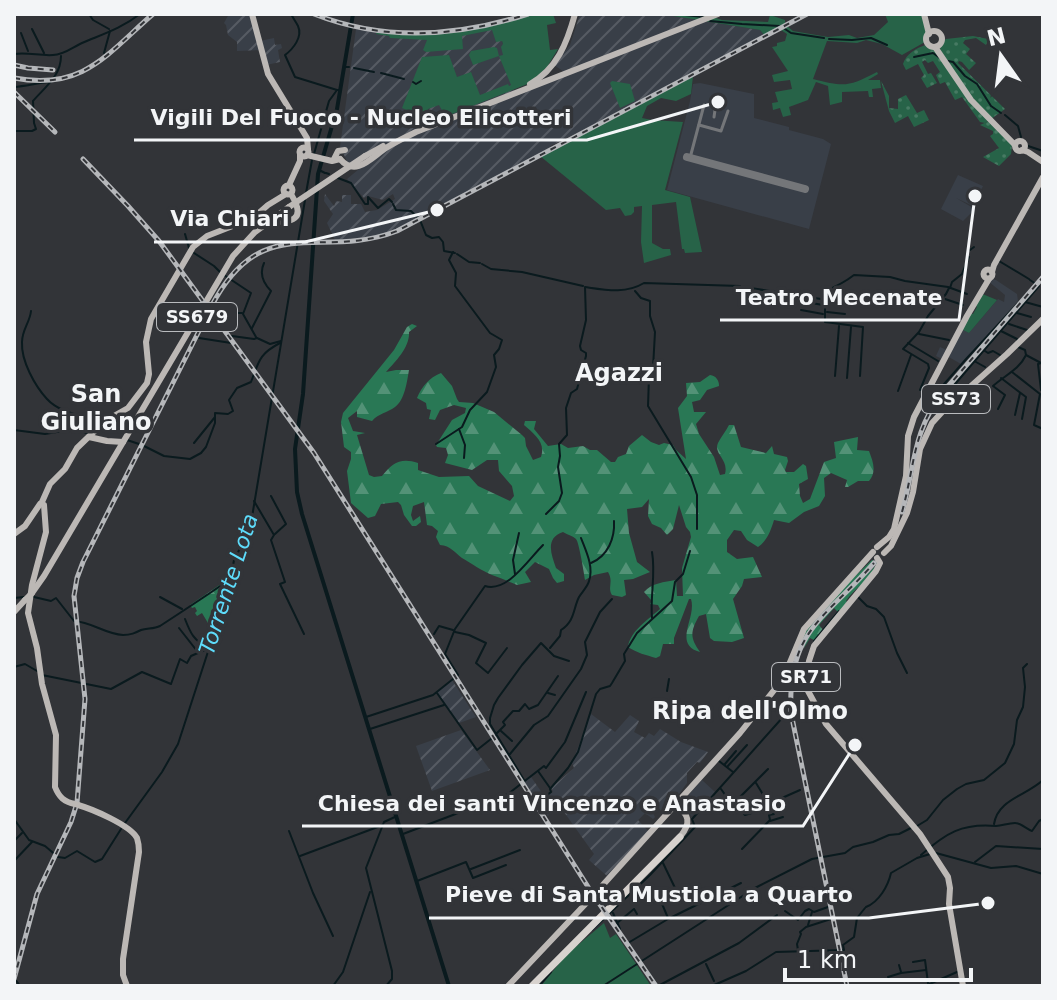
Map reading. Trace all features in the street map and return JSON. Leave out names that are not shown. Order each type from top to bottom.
[{"type":"highway","points":[[533,986],[680,837]]},
{"type":"main road","points":[[252,14],[268,74],[306,136],[309,153]]},
{"type":"main road","name":"SS679","points":[[14,612],[44,576],[233,256],[265,225],[288,196],[412,132],[537,80],[561,53],[575,14]]},
{"type":"main road","points":[[309,153],[360,166],[416,132],[718,14]]},
{"type":"main road","points":[[925,17],[932,33],[927,42],[929,46],[937,46]]},
{"type":"main road","points":[[932,33],[941,37],[937,46]]},
{"type":"main road","points":[[937,46],[971,100],[1008,137],[1016,143],[1023,141],[1023,148],[1043,162]]},
{"type":"main road","points":[[1008,137],[1020,139],[1028,133]]},
{"type":"main road","points":[[1008,137],[1013,146],[1011,155]]},
{"type":"main road","points":[[281,222],[279,217],[300,161],[309,153]]},
{"type":"main road","points":[[906,516],[910,427],[1043,177]]},
{"type":"main road","points":[[265,225],[291,221],[296,216],[298,208],[288,196]]},
{"type":"main road","points":[[255,232],[287,203],[288,196]]},
{"type":"main road","points":[[14,534],[25,526],[42,504],[50,484],[65,469],[75,450],[105,421],[126,410],[140,395],[149,380],[146,342],[151,319],[193,247],[207,236],[253,218],[288,196]]},
{"type":"main road","name":"SS73","points":[[879,553],[891,546],[906,516],[920,449],[932,423],[1043,319]]},
{"type":"main road","points":[[148,364],[160,371],[169,364]]},
{"type":"main road","points":[[90,435],[121,442]]},
{"type":"main road","points":[[42,504],[46,532],[28,608],[40,674],[56,732],[55,787],[63,800],[94,810],[128,829],[138,841],[122,966],[126,985]]},
{"type":"main road","name":"SS73","points":[[508,986],[678,808],[684,795],[783,679],[804,629],[868,560],[889,547],[906,516]]},
{"type":"main road","name":"SR71","points":[[879,553],[879,568],[814,646],[806,685],[831,730],[920,834],[948,877],[949,904],[963,986]]},
{"type":"main road","points":[[678,808],[688,818],[687,827],[680,837]]},
{"type":"shaded area","points":[[250,14],[260,41],[274,38],[275,45],[281,44],[282,48],[278,50],[280,62],[266,65],[262,50],[237,51],[237,42],[228,35],[224,23],[228,16]]},
{"type":"shaded area","points":[[580,14],[661,14],[760,30],[765,36],[552,145],[545,152],[398,229],[381,236],[335,240],[327,223],[333,214],[324,201],[325,194],[334,206],[336,201],[342,202],[342,195],[351,195],[351,204],[361,204],[365,212],[377,210],[395,199],[393,194],[383,200],[368,196],[364,198],[347,179],[376,155],[349,165],[340,147],[356,29],[420,35],[496,24],[514,91],[566,73],[554,65],[570,45]]},
{"type":"shaded area","points":[[693,84],[754,94],[754,118],[789,127],[789,130],[831,144],[809,229],[667,190]]},
{"type":"shaded area","points":[[958,175],[983,186],[973,206],[956,198],[975,209],[963,221],[941,209]]},
{"type":"shaded area","points":[[991,279],[1017,294],[1018,301],[961,364],[947,356],[944,360],[936,356],[940,347],[949,351],[961,329],[969,333],[998,299],[1004,302],[1005,295],[988,281]]},
{"type":"shaded area","points":[[452,680],[476,717],[459,723],[436,692]]},
{"type":"shaded area","points":[[591,714],[615,732],[630,715],[639,721],[634,732],[645,738],[649,733],[654,736],[660,729],[681,742],[708,752],[687,773],[687,783],[664,815],[659,808],[653,813],[653,819],[645,813],[638,820],[649,832],[607,876],[589,860],[594,854],[559,805],[548,816],[524,782],[531,777],[545,797],[553,792],[551,788],[574,768],[572,763]]},
{"type":"shaded area","points":[[461,730],[490,770],[432,791],[416,746]]},
{"type":"shaded area","points":[[702,780],[715,792],[692,816],[681,803]]},
{"type":"green space","points":[[531,14],[553,14],[556,23],[547,25],[550,50],[558,49],[547,67],[530,83],[452,114],[444,114],[439,105],[428,109],[431,117],[427,119],[402,108],[422,57],[449,55],[457,77],[471,72],[480,95],[511,85],[499,56],[503,55],[503,44],[502,41],[496,42],[492,30],[462,36],[463,49],[426,52],[423,50],[427,40],[376,34],[455,31]]},
{"type":"green space","points":[[661,14],[704,14],[722,20],[768,22],[770,15],[785,20],[785,25],[765,36],[760,30]]},
{"type":"green space","points":[[885,14],[923,14],[928,31],[925,42],[902,55],[882,44],[866,40],[857,43],[827,41],[813,79],[846,84],[877,72],[868,80],[880,80],[881,88],[872,89],[873,97],[869,97],[868,91],[842,92],[842,102],[830,105],[828,86],[816,82],[808,100],[789,107],[791,115],[783,117],[780,108],[773,110],[772,103],[778,102],[775,92],[792,89],[790,80],[774,82],[772,75],[788,71],[772,47],[785,41],[787,34],[781,30],[787,26],[793,31],[828,37],[849,35],[857,38],[874,35],[888,22]]},
{"type":"green space","points":[[973,36],[988,39],[986,45],[976,38],[963,43],[970,49],[966,54],[976,63],[969,70],[962,62],[958,63],[1005,109],[991,119],[963,85],[940,49],[946,39]]},
{"type":"green space","points":[[926,45],[935,48],[988,121],[980,122],[962,97],[955,100],[945,82],[940,84],[936,75],[940,72],[933,61],[922,62],[937,83],[927,88],[918,64],[906,70],[903,64],[906,57]]},
{"type":"green space","points":[[494,47],[499,56],[473,65],[469,55],[471,51]]},
{"type":"green space","points":[[693,76],[691,94],[676,101],[661,98],[647,106],[642,118],[683,122],[665,190],[690,197],[702,252],[685,253],[682,249],[676,202],[652,205],[652,243],[670,249],[671,255],[644,263],[642,206],[634,207],[631,215],[625,216],[620,208],[606,210],[540,156]]},
{"type":"green space","points":[[881,81],[889,96],[889,108],[898,109],[898,99],[906,95],[917,113],[924,110],[929,120],[914,127],[908,116],[895,123],[889,111]]},
{"type":"green space","points":[[610,83],[630,84],[635,101],[620,108]]},
{"type":"green space","points":[[989,121],[1012,145],[1011,154],[999,166],[983,157],[999,148],[990,136],[993,131],[980,125]]},
{"type":"green space","points":[[980,293],[997,300],[969,333],[961,329],[977,307],[974,305]]},
{"type":"green space","points":[[412,324],[417,326],[409,332],[405,348],[386,372],[409,370],[401,400],[372,421],[357,417],[357,411],[348,418],[353,431],[365,433],[357,435],[369,475],[374,477],[382,476],[397,462],[412,461],[418,463],[418,470],[439,477],[469,476],[478,486],[510,501],[514,496],[512,486],[499,471],[498,460],[487,460],[472,470],[445,463],[448,455],[446,448],[436,445],[452,420],[465,413],[466,408],[454,405],[440,410],[435,420],[429,419],[431,410],[417,398],[426,383],[441,373],[452,386],[459,402],[473,403],[494,412],[522,435],[533,460],[541,457],[542,447],[524,425],[525,421],[536,421],[534,429],[548,446],[583,446],[597,450],[611,462],[626,454],[629,446],[642,435],[659,445],[673,445],[686,459],[678,408],[687,396],[686,383],[700,382],[710,375],[717,379],[719,386],[707,390],[700,400],[692,402],[694,412],[706,412],[696,424],[720,475],[725,474],[726,469],[717,447],[729,425],[734,425],[741,447],[766,453],[772,446],[774,454],[787,457],[786,472],[794,472],[803,464],[806,466],[808,479],[799,484],[803,503],[810,499],[824,462],[836,458],[834,442],[858,437],[857,450],[869,451],[873,474],[869,481],[858,481],[845,487],[847,480],[831,473],[824,478],[825,496],[819,506],[789,523],[774,520],[758,547],[747,540],[741,531],[734,530],[727,540],[727,552],[737,559],[753,557],[762,577],[744,579],[733,599],[744,638],[732,642],[714,641],[710,638],[706,614],[699,616],[693,631],[694,643],[700,652],[692,648],[686,637],[692,606],[689,599],[674,644],[663,644],[660,656],[656,658],[645,655],[628,647],[636,631],[660,609],[658,605],[650,604],[652,601],[644,592],[654,585],[676,580],[677,596],[683,596],[682,568],[691,537],[679,505],[673,529],[667,535],[652,524],[648,516],[649,499],[642,507],[627,509],[629,533],[637,562],[650,572],[624,580],[626,595],[622,597],[612,595],[608,572],[585,580],[577,541],[563,532],[554,538],[551,547],[556,568],[564,574],[564,581],[557,583],[549,569],[535,562],[525,572],[531,582],[517,585],[484,571],[450,548],[440,545],[436,537],[438,531],[427,525],[424,502],[413,506],[413,521],[420,516],[421,522],[416,526],[412,526],[398,502],[381,504],[375,516],[368,518],[351,503],[347,471],[351,452],[344,447],[343,413]]},
{"type":"green space","points":[[872,560],[878,563],[875,569],[839,613],[834,608],[819,625],[824,631],[816,641],[810,638],[804,648],[815,625],[877,564],[873,562],[824,613],[806,635],[799,647],[804,633]]},
{"type":"green space","points":[[230,571],[234,571],[214,633],[202,613],[197,616],[195,607],[190,605],[227,580]]},
{"type":"green space","points":[[604,923],[610,938],[616,934],[651,986],[541,986],[566,955]]},
{"type":"waterway","points":[[89,14],[109,29]]},
{"type":"waterway","points":[[14,54],[61,54],[140,14]]},
{"type":"waterway","points":[[291,14],[299,34],[294,46],[285,55],[295,77],[337,90]]},
{"type":"waterway","points":[[353,14],[337,109],[318,174],[303,394],[295,449],[297,492],[449,986]]},
{"type":"waterway","points":[[676,14],[703,17]]},
{"type":"waterway","points":[[710,21],[780,26]]},
{"type":"waterway","points":[[32,29],[44,53]]},
{"type":"waterway","points":[[785,29],[791,33],[824,38]]},
{"type":"waterway","points":[[104,53],[110,31]]},
{"type":"waterway","points":[[21,33],[28,51]]},
{"type":"waterway","points":[[829,39],[871,38],[887,45]]},
{"type":"waterway","points":[[914,57],[933,53],[940,58]]},
{"type":"waterway","points":[[14,131],[36,129],[33,101],[55,75],[61,56]]},
{"type":"waterway","points":[[948,61],[977,84],[991,106],[1001,113]]},
{"type":"waterway","points":[[344,67],[349,67]]},
{"type":"waterway","points":[[354,68],[374,72]]},
{"type":"waterway","points":[[381,73],[404,79]]},
{"type":"waterway","points":[[413,82],[421,81]]},
{"type":"waterway","points":[[14,87],[50,82]]},
{"type":"waterway","name":"Torrente Lota","points":[[314,154],[329,101],[340,90]]},
{"type":"waterway","points":[[1005,115],[1018,126],[1021,137]]},
{"type":"waterway","points":[[1028,146],[1043,151]]},
{"type":"waterway","name":"Torrente Lota","points":[[306,193],[312,160]]},
{"type":"waterway","points":[[319,170],[325,173]]},
{"type":"waterway","points":[[338,178],[351,183],[365,204],[368,204],[368,197],[378,208],[389,199],[392,202]]},
{"type":"waterway","name":"Torrente Lota","points":[[125,823],[178,744],[229,587],[234,560],[250,529],[305,200]]},
{"type":"waterway","points":[[393,204],[396,210],[411,211],[419,219]]},
{"type":"waterway","points":[[420,220],[426,235],[439,237],[444,251],[455,253]]},
{"type":"waterway","points":[[185,234],[189,248]]},
{"type":"waterway","points":[[970,250],[974,247]]},
{"type":"waterway","points":[[436,444],[462,427],[470,410],[487,392],[496,367],[494,355],[502,340],[490,333],[455,286],[456,273],[449,260],[453,252]]},
{"type":"waterway","points":[[194,253],[221,273]]},
{"type":"waterway","points":[[457,254],[469,262],[480,263]]},
{"type":"waterway","points":[[950,288],[962,274],[969,257]]},
{"type":"waterway","points":[[999,261],[1029,279]]},
{"type":"waterway","points":[[252,328],[271,291],[263,278],[264,263]]},
{"type":"waterway","points":[[482,264],[491,269],[522,272],[583,286]]},
{"type":"waterway","points":[[224,275],[251,293],[243,314],[256,337]]},
{"type":"waterway","points":[[860,376],[863,327],[825,322],[825,291],[854,275],[890,277],[948,287],[967,294]]},
{"type":"waterway","points":[[925,412],[938,391],[1036,284],[1030,280]]},
{"type":"waterway","points":[[546,514],[559,501],[562,493],[558,467],[559,444],[567,435],[566,408],[571,393],[577,389],[586,356],[580,346],[586,320],[585,287],[623,290],[644,283],[740,286]]},
{"type":"waterway","points":[[944,397],[1039,286]]},
{"type":"waterway","points":[[744,287],[821,299],[824,296]]},
{"type":"waterway","points":[[920,390],[928,364],[903,349],[919,332],[949,288]]},
{"type":"waterway","points":[[635,291],[641,298],[650,301],[655,332],[648,406],[691,477],[697,495],[697,529]]},
{"type":"waterway","points":[[945,299],[963,305]]},
{"type":"waterway","points":[[800,301],[823,305]]},
{"type":"waterway","points":[[1025,302],[1043,307]]},
{"type":"waterway","points":[[215,306],[242,313]]},
{"type":"waterway","points":[[801,310],[823,314]]},
{"type":"waterway","points":[[31,311],[22,342],[30,373],[51,403],[87,417],[85,431]]},
{"type":"waterway","points":[[827,312],[845,314]]},
{"type":"waterway","points":[[1017,313],[1031,317]]},
{"type":"waterway","points":[[1009,324],[1027,330]]},
{"type":"waterway","points":[[835,376],[839,326]]},
{"type":"waterway","points":[[847,378],[851,327]]},
{"type":"waterway","points":[[1001,331],[1017,341]]},
{"type":"waterway","points":[[919,334],[949,340]]},
{"type":"waterway","points":[[199,338],[231,343],[232,336],[257,338],[270,344],[281,341]]},
{"type":"waterway","points":[[194,443],[215,413],[228,414],[233,411],[229,400],[237,388],[251,382],[261,359],[280,343]]},
{"type":"waterway","points":[[908,343],[938,361]]},
{"type":"waterway","points":[[1018,347],[1041,363],[1038,364],[1041,390]]},
{"type":"waterway","points":[[985,351],[1000,355]]},
{"type":"waterway","points":[[898,391],[911,355]]},
{"type":"waterway","points":[[998,409],[1005,395],[993,386],[1016,368],[1026,355]]},
{"type":"waterway","points":[[976,362],[985,367]]},
{"type":"waterway","points":[[1012,372],[1040,394],[1034,425],[1043,429]]},
{"type":"waterway","points":[[1001,378],[1026,397],[1022,419]]},
{"type":"waterway","points":[[1015,415],[1020,393]]},
{"type":"waterway","points":[[127,440],[164,456],[190,459],[206,447],[215,417]]},
{"type":"waterway","points":[[14,430],[45,434],[74,429],[90,434]]},
{"type":"waterway","points":[[459,429],[465,445],[464,458]]},
{"type":"waterway","points":[[271,496],[286,524],[275,534]]},
{"type":"waterway","points":[[254,501],[274,535],[271,540],[285,582],[280,584],[304,634]]},
{"type":"waterway","points":[[591,563],[602,556],[609,546],[614,521]]},
{"type":"waterway","points":[[515,574],[513,560],[519,533]]},
{"type":"waterway","points":[[550,648],[571,619],[589,581],[590,565],[581,538]]},
{"type":"waterway","points":[[366,717],[433,695],[458,675],[445,654],[455,629],[485,586],[493,587],[509,580],[543,545]]},
{"type":"waterway","points":[[547,811],[546,796],[578,752],[596,694],[610,686],[637,633],[672,601],[675,582],[683,574],[690,551]]},
{"type":"waterway","points":[[652,552],[652,618]]},
{"type":"waterway","points":[[34,597],[51,601],[56,598],[74,621],[126,635],[160,626],[229,580]]},
{"type":"waterway","points":[[14,598],[24,597]]},
{"type":"waterway","points":[[160,597],[182,609]]},
{"type":"waterway","points":[[858,597],[884,617],[907,673]]},
{"type":"waterway","points":[[510,754],[534,725],[548,716],[581,669],[587,655],[585,642],[600,612],[612,599]]},
{"type":"waterway","points":[[814,641],[839,611]]},
{"type":"waterway","points":[[185,619],[196,639],[208,646]]},
{"type":"waterway","points":[[434,634],[439,626],[453,630]]},
{"type":"waterway","points":[[179,628],[197,651]]},
{"type":"waterway","points":[[455,632],[486,643],[476,663],[488,673],[507,648]]},
{"type":"waterway","points":[[524,780],[490,724],[494,705],[541,643],[554,656],[569,661]]},
{"type":"waterway","points":[[42,675],[111,689],[142,672],[171,684],[180,659],[187,663],[191,656],[207,649]]},
{"type":"waterway","points":[[14,667],[25,664],[37,671]]},
{"type":"waterway","points":[[917,826],[957,789],[984,780],[1005,763],[1014,744],[1017,720],[1023,707],[1023,668],[1027,664]]},
{"type":"waterway","points":[[799,669],[800,665]]},
{"type":"waterway","points":[[497,733],[513,711],[519,711],[525,704],[529,709],[538,705],[558,676]]},
{"type":"waterway","points":[[667,691],[669,679]]},
{"type":"waterway","points":[[403,834],[508,794],[544,766],[546,768],[565,742],[586,692]]},
{"type":"waterway","points":[[437,693],[477,750],[496,735]]},
{"type":"waterway","points":[[548,693],[555,695]]},
{"type":"waterway","points":[[370,729],[444,705]]},
{"type":"waterway","points":[[693,818],[783,717]]},
{"type":"waterway","points":[[501,731],[512,741]]},
{"type":"waterway","points":[[727,767],[747,745]]},
{"type":"waterway","points":[[725,764],[736,751]]},
{"type":"waterway","points":[[719,761],[733,772]]},
{"type":"waterway","points":[[734,803],[768,769]]},
{"type":"waterway","points":[[538,771],[550,788]]},
{"type":"waterway","points":[[994,824],[1007,803],[1043,780]]},
{"type":"waterway","points":[[756,783],[767,801],[770,799],[773,802],[800,790]]},
{"type":"waterway","points":[[721,789],[736,810],[739,808],[745,815],[775,806],[774,814],[769,815],[770,820],[742,849]]},
{"type":"waterway","points":[[386,986],[392,979],[392,971],[366,868],[384,822],[397,816]]},
{"type":"waterway","points":[[770,821],[783,817]]},
{"type":"waterway","name":"Torrente Lota","points":[[14,819],[29,840],[45,846],[58,857],[65,858],[77,851],[95,862],[102,859],[121,829]]},
{"type":"waterway","points":[[592,930],[695,827],[692,819]]},
{"type":"waterway","points":[[921,855],[947,835],[964,828],[1015,823],[1032,831],[1043,819]]},
{"type":"waterway","points":[[300,856],[383,825]]},
{"type":"waterway","points":[[603,986],[755,888],[812,859],[845,853],[853,847],[911,828]]},
{"type":"waterway","points":[[289,831],[333,936]]},
{"type":"waterway","points":[[14,841],[22,833]]},
{"type":"waterway","points":[[14,861],[32,842]]},
{"type":"waterway","points":[[975,862],[996,846],[1043,849]]},
{"type":"waterway","points":[[471,869],[520,850]]},
{"type":"waterway","points":[[936,853],[991,868],[1016,866],[1043,874]]},
{"type":"waterway","points":[[866,907],[882,893],[891,873],[930,854]]},
{"type":"waterway","points":[[417,881],[466,862],[473,878],[506,865]]},
{"type":"waterway","points":[[663,863],[676,890]]},
{"type":"waterway","points":[[741,883],[668,919],[628,943],[658,986],[739,943],[777,915]]},
{"type":"waterway","points":[[333,986],[343,972],[370,892]]},
{"type":"waterway","points":[[660,899],[668,918]]},
{"type":"waterway","points":[[785,911],[798,920],[809,909],[814,912],[828,907]]},
{"type":"waterway","points":[[712,986],[746,971],[776,952],[844,950],[843,945],[854,937],[857,918],[865,908]]},
{"type":"waterway","points":[[617,923],[634,909],[637,914]]},
{"type":"waterway","points":[[808,925],[812,912]]},
{"type":"waterway","points":[[613,913],[620,929]]},
{"type":"waterway","points":[[798,950],[800,932],[831,919]]},
{"type":"waterway","points":[[913,962],[925,960],[928,983]]},
{"type":"waterway","points":[[706,964],[714,981]]},
{"type":"waterway","points":[[899,965],[901,972]]},
{"type":"waterway","points":[[888,977],[926,970]]},
{"type":"waterway","points":[[539,986],[551,972]]},
{"type":"waterway","points":[[925,986],[957,972]]},
{"type":"waterway","points":[[15,979],[20,986]]},
{"type":"taxiway","points":[[690,158],[704,105]]},
{"type":"taxiway","points":[[714,117],[715,110]]},
{"type":"taxiway","points":[[699,125],[721,131],[728,111]]},
{"type":"runway","points":[[687,157],[805,189]]},
{"type":"railway","points":[[14,78],[38,81],[76,74],[107,55],[153,14]]},
{"type":"railway","points":[[314,14],[367,29],[421,33],[475,28],[528,14]]},
{"type":"railway","points":[[14,979],[37,894],[77,803],[85,699],[74,596],[77,578],[211,307],[230,277],[251,258],[272,248],[369,239],[397,231],[807,14]]},
{"type":"railway","points":[[14,65],[53,70]]},
{"type":"railway","points":[[14,92],[55,132]]},
{"type":"railway","points":[[83,159],[159,241],[314,453],[590,890],[656,986]]},
{"type":"railway","points":[[902,512],[920,435],[934,406],[1043,277]]},
{"type":"railway","points":[[847,986],[791,713],[791,685],[796,662],[813,628],[874,563]]},
{"type":"place","name":"Vigili Del Fuoco - Nucleo Elicotteri","points":[[718,102]]},
{"type":"place","name":"Teatro Mecenate","points":[[975,196]]},
{"type":"place","name":"Via Chiari","points":[[437,210]]},
{"type":"place","name":"Chiesa dei santi Vincenzo e Anastasio","points":[[855,745]]},
{"type":"place","name":"Pieve di Santa Mustiola a Quarto","points":[[988,903]]},
{"type":"district","name":"Agazzi","points":[[619,373]]},
{"type":"district","name":"San Giuliano","points":[[96,408]]},
{"type":"district","name":"Ripa dell'Olmo","points":[[750,711]]}]
